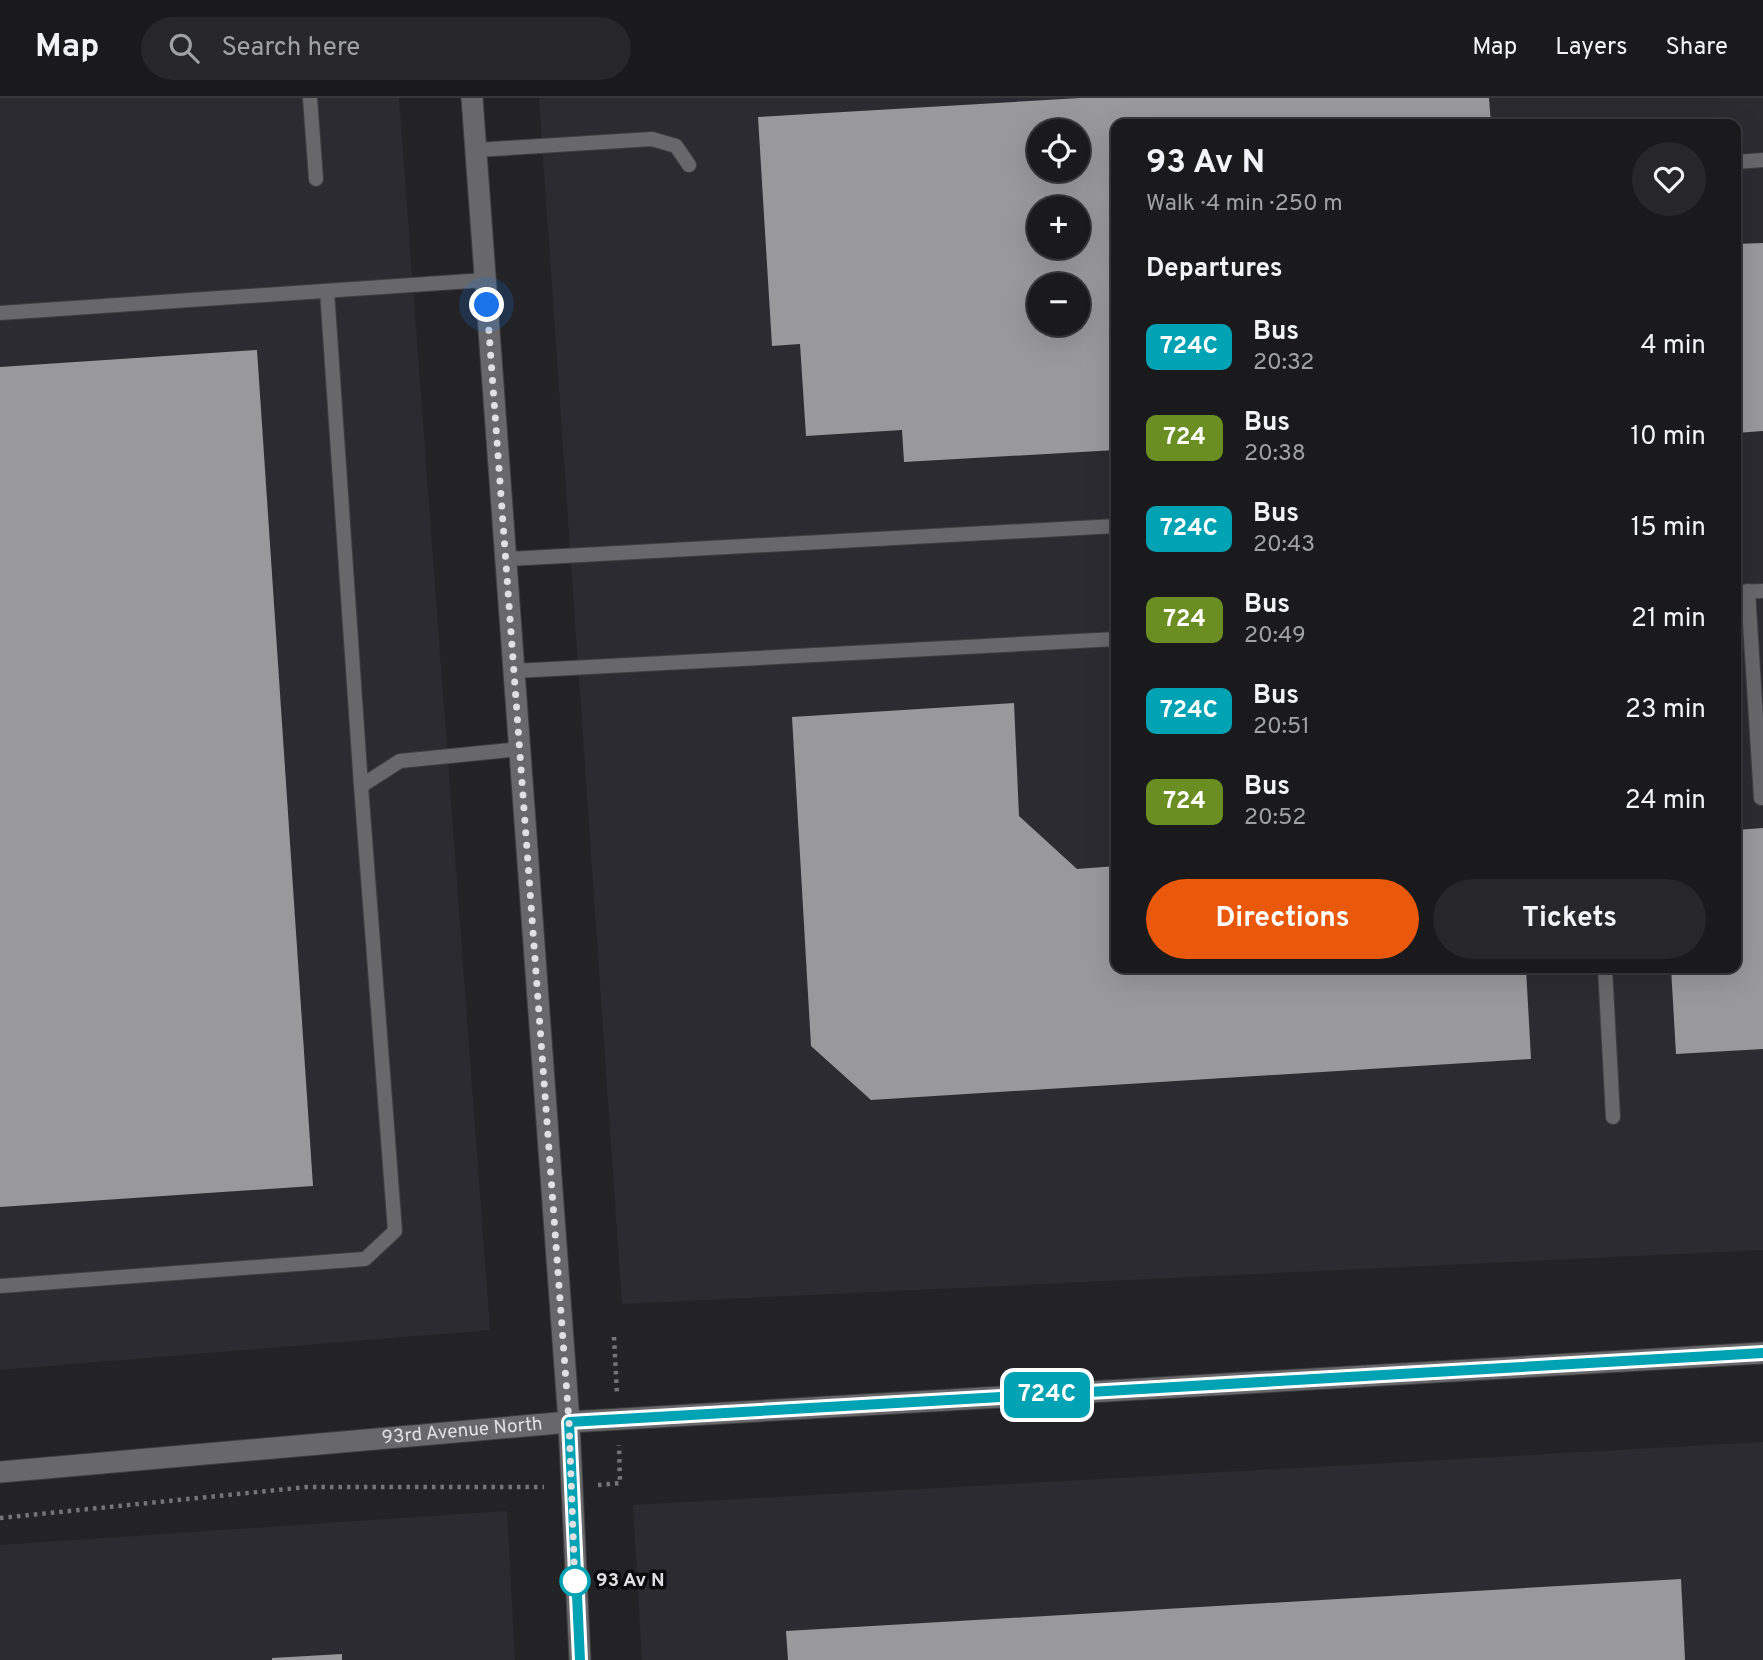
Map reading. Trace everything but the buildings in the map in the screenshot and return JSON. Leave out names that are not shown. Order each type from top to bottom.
[{"type":"street","points":[[472,98],[569,1422],[580,1660]]},
{"type":"street","name":"93rd Avenue North","points":[[0,1472],[569,1422],[1763,1353]]},
{"type":"lane","points":[[310,98],[316,179]]},
{"type":"lane","points":[[476,150],[652,139],[676,146],[689,165]]},
{"type":"lane","points":[[1741,162],[1763,160]]},
{"type":"lane","points":[[0,313],[485,280]]},
{"type":"lane","points":[[0,1286],[365,1259],[395,1231],[327,291]]},
{"type":"lane","points":[[506,559],[1111,526]]},
{"type":"lane","points":[[1761,798],[1742,592],[1763,591]]},
{"type":"lane","points":[[514,671],[1111,639]]},
{"type":"lane","points":[[361,786],[400,761],[520,749]]},
{"type":"lane","points":[[1605,973],[1613,1117]]},
{"type":"path","points":[[0,1518],[307,1487],[570,1487],[620,1483]]},
{"type":"shaded area","points":[[0,98],[399,98],[490,1330],[0,1370]]},
{"type":"shaded area","points":[[539,98],[1763,98],[1763,1250],[622,1304]]},
{"type":"shaded area","points":[[1763,1442],[1763,1660],[642,1660],[633,1505]]},
{"type":"shaded area","points":[[507,1511],[515,1660],[0,1660],[0,1545]]},
{"type":"bus line","name":"724C","points":[[580,1660],[569,1422],[1763,1353]]},
{"type":"place","name":"93 Av N","points":[[575,1581]]},
{"type":"route","points":[[487,305],[569,1422],[575,1586],[575,1581]]}]
